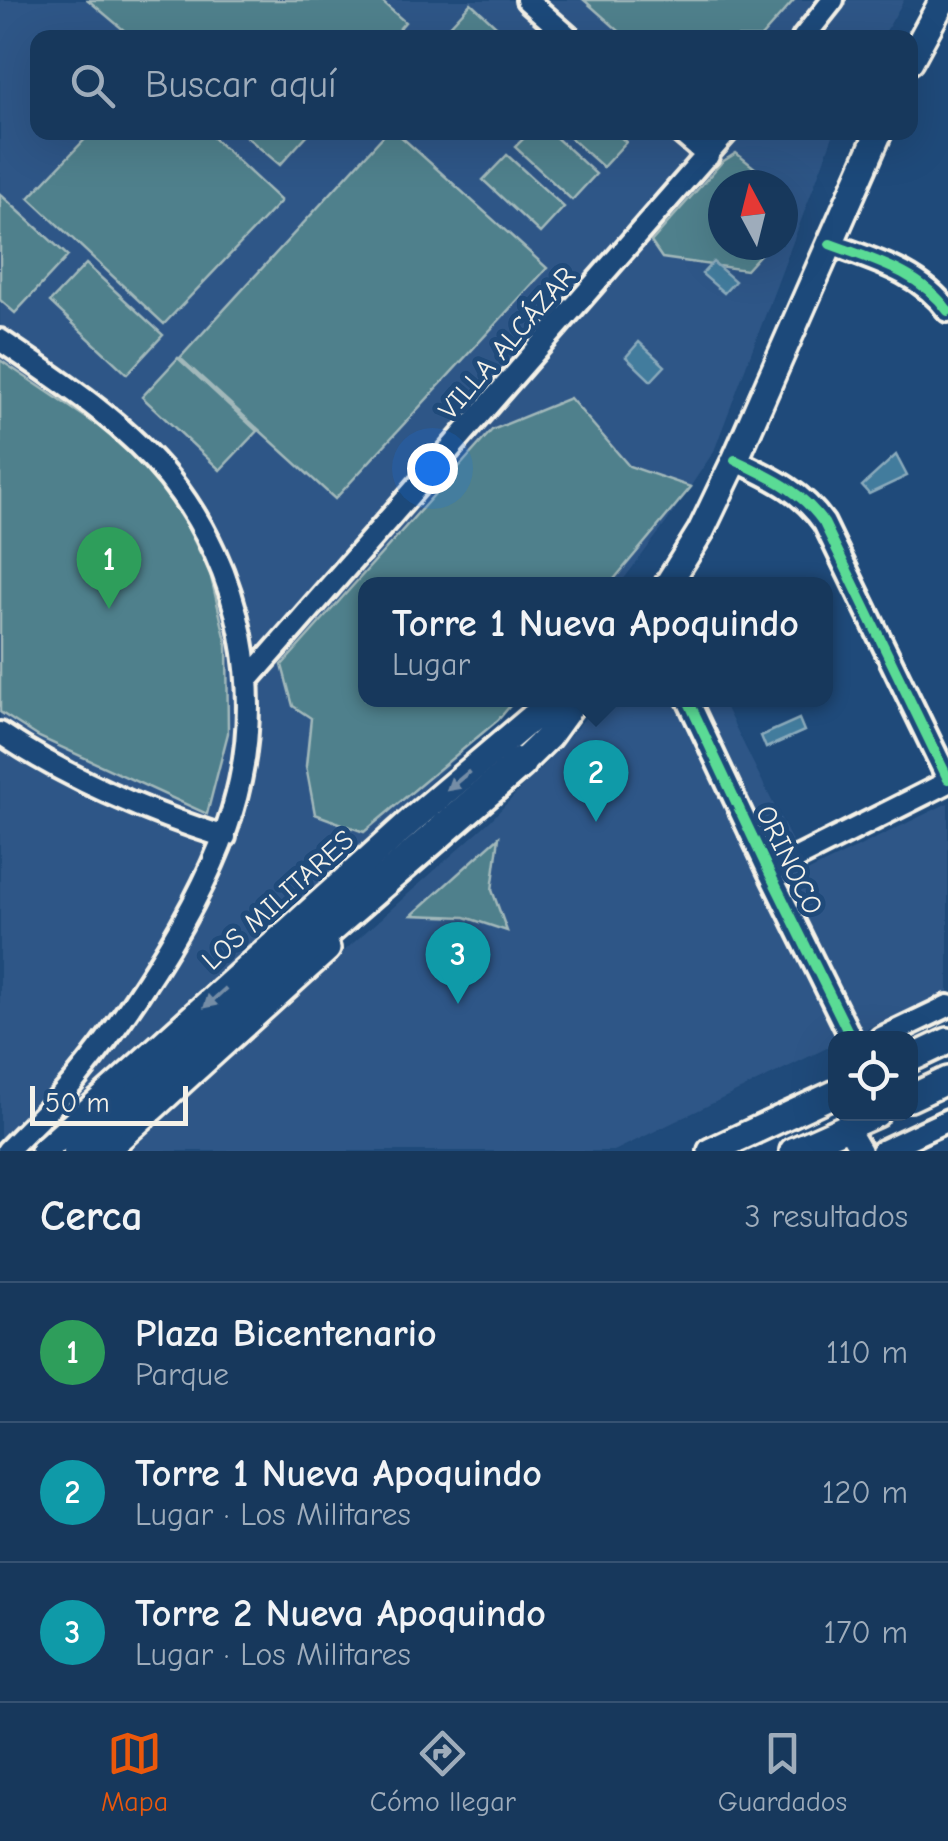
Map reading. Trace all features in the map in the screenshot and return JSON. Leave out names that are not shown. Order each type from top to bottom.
[{"type":"highway","points":[[79,1151],[520,763]]},
{"type":"main road","points":[[918,47],[944,0]]},
{"type":"main road","points":[[672,577],[735,460],[876,140]]},
{"type":"main road","name":"LOS MILITARES","points":[[44,1151],[413,819],[547,707]]},
{"type":"main road","points":[[106,1151],[436,849],[549,736],[570,707]]},
{"type":"main road","points":[[918,1054],[948,1041]]},
{"type":"main road","points":[[918,1094],[948,1080]]},
{"type":"main road","points":[[711,1151],[828,1097]]},
{"type":"main road","points":[[794,1151],[824,1145],[860,1121]]},
{"type":"street","points":[[527,0],[561,30]]},
{"type":"street","points":[[809,30],[833,0]]},
{"type":"street","points":[[689,140],[708,156]]},
{"type":"street","name":"VILLA ALCÁZAR","points":[[248,680],[721,140]]},
{"type":"street","points":[[830,244],[909,276],[932,292],[948,311]]},
{"type":"street","points":[[0,340],[128,433],[170,479],[220,565],[239,621],[248,680],[247,744],[235,807],[225,838],[187,919],[138,995],[75,1080],[8,1151]]},
{"type":"street","points":[[735,460],[796,492],[824,523],[948,780],[769,872]]},
{"type":"street","name":"ORINOCO","points":[[691,707],[848,1031]]},
{"type":"street","points":[[0,733],[92,786],[225,838]]},
{"type":"street","points":[[896,1031],[948,1006]]},
{"type":"street","points":[[882,1151],[948,1120]]},
{"type":"street","points":[[847,1127],[862,1151]]},
{"type":"shaded area","points":[[0,0],[904,0],[887,30],[30,30],[30,140],[831,140],[798,228],[798,170],[708,170],[708,260],[786,260],[714,451],[625,577],[358,577],[358,707],[510,707],[26,1151],[0,1151]]},
{"type":"shaded area","points":[[713,262],[735,281],[724,293],[702,274]]},
{"type":"shaded area","points":[[639,342],[665,366],[651,381],[626,357]]},
{"type":"shaded area","points":[[896,455],[907,476],[869,494],[862,486]]},
{"type":"shaded area","points":[[595,707],[725,707],[807,872],[948,803],[948,992],[862,1031],[828,1031],[828,1047],[614,1151],[128,1151],[324,969],[490,821]]},
{"type":"shaded area","points":[[799,719],[804,731],[766,748],[761,736]]},
{"type":"green space","points":[[88,0],[380,0],[405,22],[398,30],[124,30]]},
{"type":"green space","points":[[584,0],[794,0],[767,30],[618,30]]},
{"type":"green space","points":[[471,3],[500,30],[448,30]]},
{"type":"green space","points":[[84,140],[216,140],[281,201],[164,324],[29,198]]},
{"type":"green space","points":[[250,140],[303,140],[280,165]]},
{"type":"green space","points":[[380,140],[405,140],[547,268],[335,499],[180,358]]},
{"type":"green space","points":[[522,140],[559,140],[596,174],[572,200],[515,147]]},
{"type":"green space","points":[[573,140],[624,140],[603,167]]},
{"type":"green space","points":[[736,153],[757,170],[715,170]]},
{"type":"green space","points":[[507,155],[564,207],[540,233],[483,180]]},
{"type":"green space","points":[[708,178],[708,260],[755,260],[746,270],[662,258],[651,242]]},
{"type":"green space","points":[[0,194],[68,256],[15,313],[0,300]]},
{"type":"green space","points":[[86,264],[163,335],[127,374],[50,302]]},
{"type":"green space","points":[[178,358],[257,431],[220,470],[142,397]]},
{"type":"green space","points":[[0,360],[109,433],[166,484],[210,573],[227,645],[228,733],[207,814],[39,737],[0,712]]},
{"type":"green space","points":[[570,398],[629,466],[691,487],[616,577],[361,577],[492,430]]},
{"type":"green space","points":[[358,580],[358,707],[509,707],[364,832],[315,814],[306,766],[311,718],[293,706],[282,665]]},
{"type":"green space","points":[[499,837],[492,890],[507,931],[465,917],[412,915]]},
{"type":"cycle path","points":[[830,244],[910,277],[948,311]]},
{"type":"cycle path","points":[[735,460],[795,493],[824,523],[948,779]]},
{"type":"cycle path","points":[[691,707],[848,1031]]},
{"type":"place","name":"Plaza Bicentenario","points":[[109,609]]},
{"type":"place","name":"Torre 1 Nueva Apoquindo","points":[[596,822]]},
{"type":"place","name":"Torre 2 Nueva Apoquindo","points":[[458,1004]]}]
